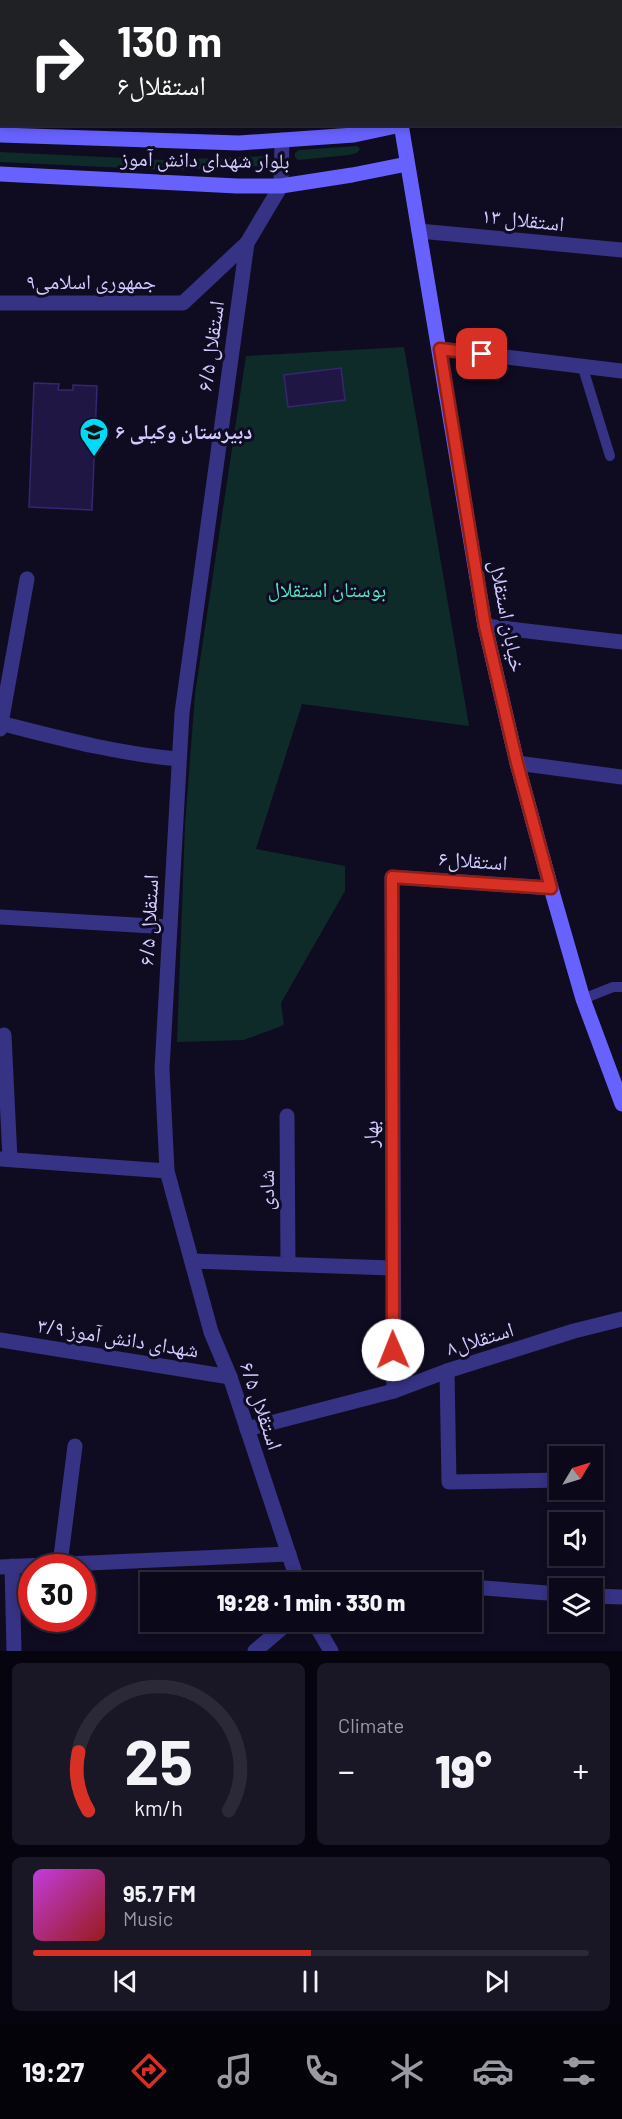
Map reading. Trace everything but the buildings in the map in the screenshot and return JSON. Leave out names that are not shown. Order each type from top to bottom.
[{"type":"main road","name":"بلوار شهدای دانش آموز","points":[[0,135],[239,143],[354,135],[392,126]]},
{"type":"main road","name":"خیابان استقلال","points":[[401,126],[485,626],[517,763],[551,888],[583,999],[622,1104]]},
{"type":"main road","name":"بلوار شهدای دانش آموز","points":[[0,174],[237,186],[281,186],[407,164]]},
{"type":"street","points":[[247,243],[281,186],[282,140]]},
{"type":"street","name":"استقلال ۱۳","points":[[419,231],[622,250]]},
{"type":"street","name":"جمهوری اسلامی۹","points":[[0,303],[183,303],[247,243]]},
{"type":"street","name":"استقلال ۶/۵","points":[[247,243],[184,693],[162,1069],[167,1171],[211,1332],[230,1377],[295,1572]]},
{"type":"street","points":[[440,349],[622,370]]},
{"type":"street","points":[[27,579],[0,725],[146,756],[179,759]]},
{"type":"street","points":[[485,626],[622,642]]},
{"type":"street","points":[[517,763],[622,777]]},
{"type":"street","name":"استقلال۶","points":[[392,877],[551,888]]},
{"type":"street","name":"بهار","points":[[392,877],[394,1391]]},
{"type":"street","points":[[0,918],[170,927]]},
{"type":"street","points":[[4,1035],[5,1159],[167,1171]]},
{"type":"street","name":"شادی","points":[[287,1116],[288,1264]]},
{"type":"street","points":[[192,1261],[392,1268]]},
{"type":"street","name":"استقلال۸","points":[[247,1429],[394,1391],[447,1371],[574,1331],[622,1319]]},
{"type":"street","name":"شهدای دانش آموز ۳/۹","points":[[0,1340],[230,1377]]},
{"type":"street","points":[[447,1371],[449,1482],[549,1480]]},
{"type":"street","points":[[61,1554],[75,1446]]},
{"type":"street","points":[[96,1562],[289,1554]]},
{"type":"street","points":[[6,1566],[14,1651]]},
{"type":"street","points":[[482,1588],[549,1593]]},
{"type":"street","points":[[603,1596],[622,1597]]},
{"type":"street","points":[[255,1651],[277,1632]]},
{"type":"street","points":[[320,1632],[330,1651]]},
{"type":"lane","points":[[582,365],[610,456]]},
{"type":"lane","points":[[583,999],[613,987],[622,987]]},
{"type":"green space","points":[[357,146],[360,149],[357,153],[349,155],[298,160],[295,157],[295,153],[299,150]]},
{"type":"green space","points":[[0,152],[166,160],[268,156],[271,163],[265,166],[168,170],[0,162]]},
{"type":"green space","name":"بوستان استقلال","points":[[404,347],[469,726],[302,704],[256,849],[345,866],[345,891],[281,1003],[284,1025],[244,1040],[177,1042],[185,825],[195,694],[246,356]]},
{"type":"place","name":"دبیرستان وکیلی ۶","points":[[94,458]]},
{"type":"route","points":[[393,1350],[392,877],[551,888],[517,763],[485,626],[440,349],[482,354]]}]
